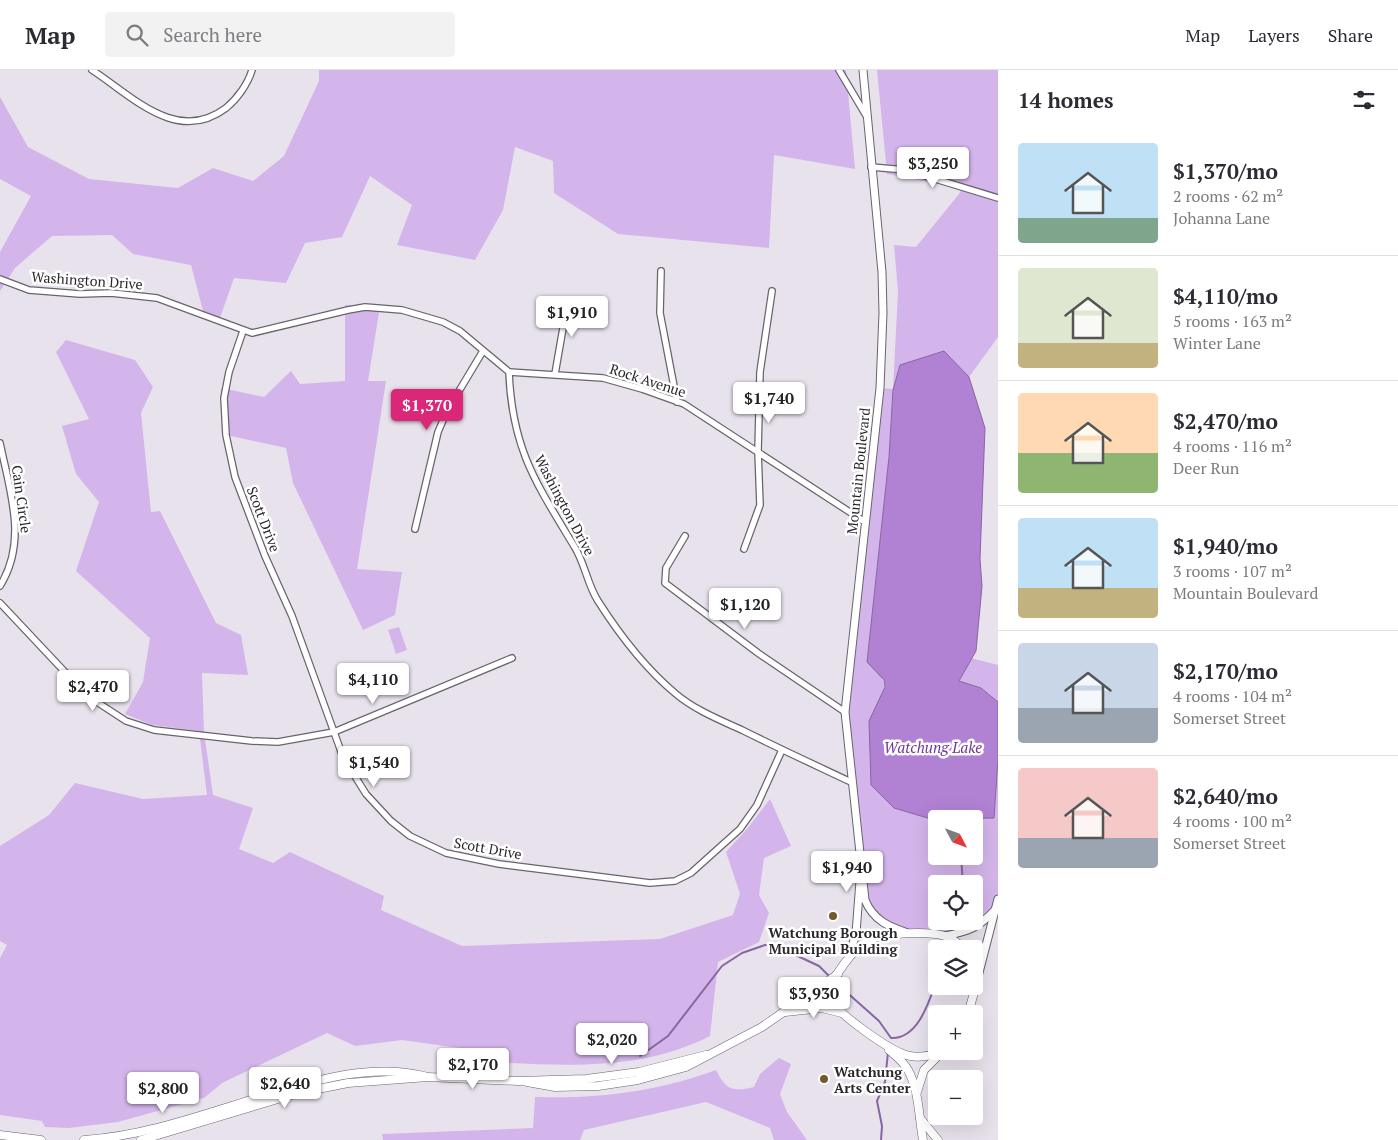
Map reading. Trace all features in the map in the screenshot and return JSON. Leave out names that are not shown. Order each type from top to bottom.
[{"type":"main road","points":[[141,1140],[315,1089],[365,1081],[428,1077],[518,1081],[622,1075],[706,1055],[729,1045],[786,1012],[797,1001],[827,984],[840,972],[848,958],[862,944],[872,939],[910,934],[957,937],[959,940]]},
{"type":"main road","points":[[827,984],[830,1000],[844,1014],[900,1056],[908,1069],[916,1094],[922,1140]]},
{"type":"main road","points":[[786,1012],[822,1008],[844,1014]]},
{"type":"main road","points":[[900,1056],[916,1057],[928,1054]]},
{"type":"main road","points":[[916,1094],[924,1070],[935,1060]]},
{"type":"main road","points":[[84,1140],[148,1130],[292,1087],[330,1078],[394,1072],[409,1072],[428,1077]]},
{"type":"main road","points":[[919,1116],[938,1140]]},
{"type":"main road","points":[[0,1135],[41,1140]]},
{"type":"street","points":[[92,70],[151,111],[166,118],[184,121],[202,119],[217,114],[239,93],[250,78],[252,70]]},
{"type":"street","points":[[840,70],[867,117]]},
{"type":"street","name":"Mountain Boulevard","points":[[863,70],[882,272],[883,313],[880,388],[845,712],[865,900],[874,915],[888,926],[910,934]]},
{"type":"street","points":[[871,167],[906,170],[998,198]]},
{"type":"street","points":[[661,271],[660,313],[677,402]]},
{"type":"street","name":"Washington Drive","points":[[0,278],[29,290],[80,294],[124,293],[157,298],[243,330],[259,333],[348,310],[381,307],[402,310],[443,322],[460,331],[509,372],[512,415],[521,450],[546,502],[579,554],[592,590],[609,617],[656,675],[677,695],[707,714],[851,782]]},
{"type":"street","points":[[744,549],[760,505],[758,451],[760,372],[772,291]]},
{"type":"street","points":[[555,374],[564,328],[564,301]]},
{"type":"street","name":"Scott Drive","points":[[243,330],[229,372],[224,398],[228,452],[243,503],[292,616],[343,757],[366,794],[390,821],[410,836],[446,853],[499,864],[650,883],[675,881],[691,873],[740,829],[757,805],[782,750]]},
{"type":"street","points":[[415,529],[438,432],[447,411],[483,351]]},
{"type":"street","name":"Rock Avenue","points":[[509,372],[603,378],[677,402],[758,451],[865,522]]},
{"type":"street","name":"Cain Circle","points":[[0,443],[17,532],[14,556],[0,586]]},
{"type":"street","points":[[685,536],[666,568],[665,583],[758,653],[845,712]]},
{"type":"street","points":[[0,603],[79,687],[112,713],[126,721],[154,730],[229,739],[278,742],[334,732],[512,658]]},
{"type":"street","name":"Mountain Boulevard","points":[[848,958],[856,933],[861,873]]},
{"type":"street","points":[[983,961],[998,901]]},
{"type":"street","points":[[983,923],[997,911]]},
{"type":"street","points":[[983,927],[991,933]]},
{"type":"street","points":[[957,937],[971,930]]},
{"type":"shaded area","points":[[319,70],[846,70],[855,169],[774,155],[769,248],[618,234],[554,193],[553,161],[515,147],[503,210],[475,260],[397,245],[412,205],[370,176],[342,237],[305,243],[286,283],[234,278],[220,318],[203,311],[191,265],[133,254],[112,235],[52,236],[15,268],[0,291],[0,252],[31,196],[0,179],[0,97],[28,147],[89,179],[178,188],[213,168],[253,181],[284,156],[319,81]]},
{"type":"shaded area","points":[[877,70],[998,70],[998,337],[969,377],[944,351],[893,390],[889,457],[867,661],[884,682],[881,699],[928,812],[928,865],[983,865],[983,818],[994,818],[998,760],[998,899],[983,922],[983,875],[928,875],[928,930],[961,930],[945,936],[893,929],[868,906],[845,712],[880,388],[893,389],[898,291],[894,245],[916,247],[962,188],[887,174]]},
{"type":"shaded area","points":[[345,305],[380,306],[368,381],[386,381],[357,569],[402,572],[395,615],[363,630],[293,483],[286,448],[222,434],[221,388],[264,397],[291,371],[300,384],[345,381]]},
{"type":"shaded area","points":[[66,340],[135,360],[153,387],[141,413],[151,512],[160,511],[216,623],[241,635],[248,675],[202,673],[204,732],[213,795],[253,808],[239,849],[273,863],[290,852],[384,896],[381,910],[462,946],[660,939],[733,915],[740,894],[726,852],[770,799],[791,846],[764,858],[759,895],[769,913],[759,942],[718,962],[710,1036],[661,1055],[636,1060],[559,1065],[506,1063],[496,1053],[402,1040],[355,1046],[327,1033],[222,1083],[204,1098],[118,1122],[69,1128],[45,1127],[42,1121],[0,1115],[0,958],[7,945],[0,941],[0,846],[49,815],[75,783],[143,799],[207,795],[199,731],[152,725],[125,714],[143,682],[150,638],[76,571],[99,502],[76,474],[62,426],[89,419],[56,352]]},
{"type":"shaded area","points":[[399,627],[407,650],[396,654],[388,630]]},
{"type":"shaded area","points":[[971,658],[998,665],[998,702],[981,688],[959,681]]},
{"type":"shaded area","points":[[779,1058],[791,1064],[780,1094],[787,1112],[807,1140],[774,1140],[770,1128],[706,1102],[584,1130],[580,1140],[383,1140],[382,1134],[533,1128],[535,1097],[581,1097],[649,1089],[694,1078],[716,1070],[723,1082],[730,1088],[754,1087],[760,1074]]},
{"type":"water","name":"Watchung Lake","points":[[944,351],[969,377],[985,428],[980,559],[982,586],[976,651],[959,681],[981,688],[998,702],[998,760],[994,818],[983,818],[983,810],[928,810],[928,818],[894,808],[871,785],[869,721],[885,687],[884,680],[867,662],[889,457],[893,390],[900,365]]},
{"type":"waterway","points":[[962,865],[962,875]]},
{"type":"waterway","points":[[640,1056],[668,1036],[722,966],[742,953],[765,945],[774,945],[819,966],[829,976]]},
{"type":"waterway","points":[[834,981],[879,1021],[891,1038],[900,1037],[915,1026],[926,1009],[931,995]]},
{"type":"waterway","points":[[881,1140],[882,1126],[877,1101],[885,1082],[888,1052]]},
{"type":"place","name":"Watchung Borough Municipal Building","points":[[833,916]]},
{"type":"place","name":"Watchung Arts Center","points":[[824,1079]]}]
